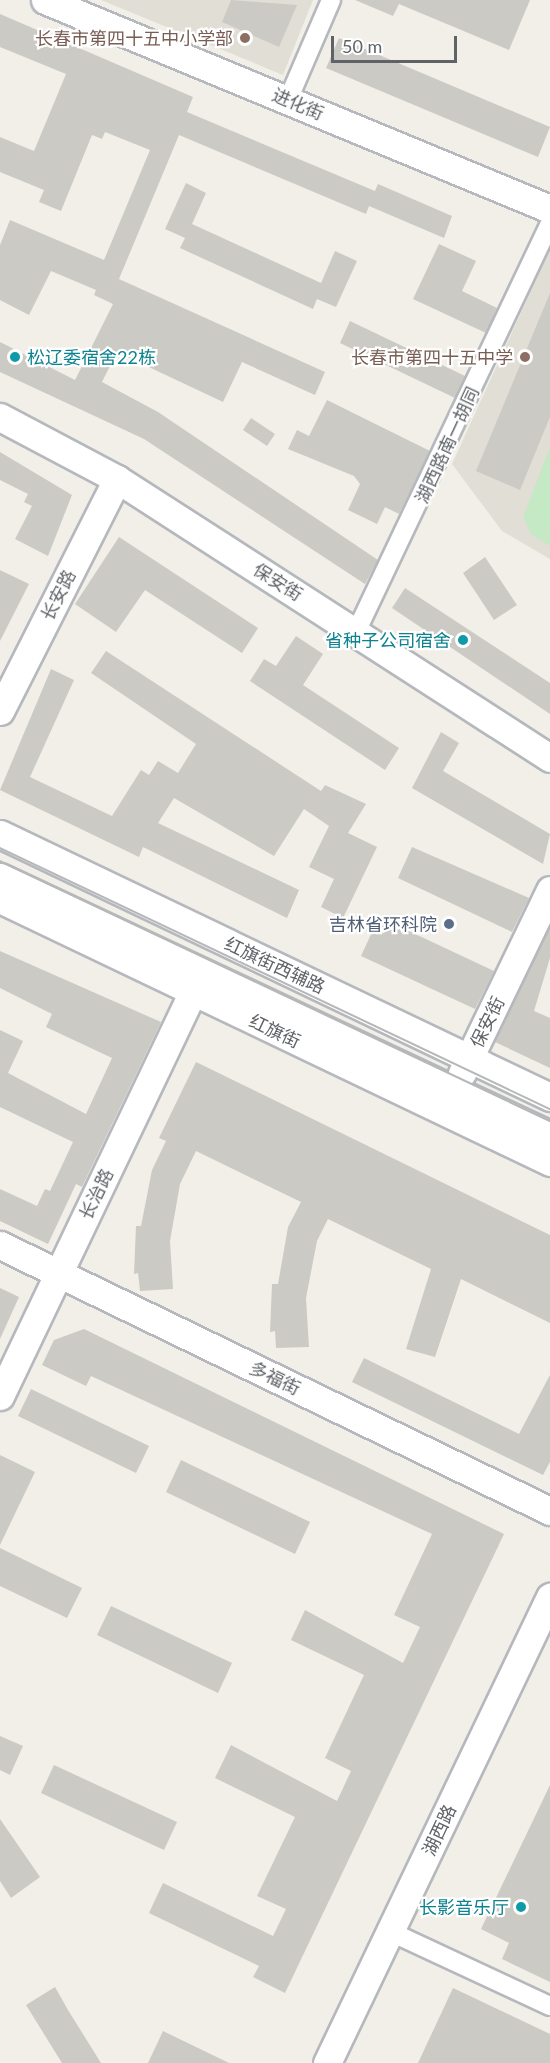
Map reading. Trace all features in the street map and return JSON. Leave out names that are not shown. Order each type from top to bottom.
[{"type":"street","name":"进化街","points":[[45,0],[550,209]]},
{"type":"street","points":[[288,100],[331,0]]},
{"type":"street","points":[[550,197],[550,209]]},
{"type":"street","name":"湖西路南一胡同","points":[[356,632],[550,224]]},
{"type":"street","name":"保安街","points":[[0,417],[117,479],[550,758]]},
{"type":"street","name":"长安路","points":[[0,711],[117,479]]},
{"type":"street","name":"红旗街西辅路","points":[[0,834],[550,1097]]},
{"type":"street","name":"红旗街","points":[[0,877],[550,1135]]},
{"type":"street","name":"保安街","points":[[456,1089],[550,890]]},
{"type":"street","name":"红旗街","points":[[0,899],[550,1162]]},
{"type":"street","name":"长治路","points":[[0,1396],[193,992]]},
{"type":"street","name":"多福街","points":[[0,1245],[550,1511]]},
{"type":"street","name":"湖西路","points":[[346,2063],[398,1936],[550,1597]]},
{"type":"street","name":"湖西路","points":[[327,2063],[398,1936],[550,1636]]},
{"type":"street","points":[[398,1936],[550,2006]]},
{"type":"shaded area","name":"长春市第四十五中小学部","points":[[101,0],[313,0],[283,75]]},
{"type":"shaded area","name":"长春市第四十五中学","points":[[550,249],[550,559],[502,531],[452,464]]},
{"type":"green space","points":[[550,447],[550,546],[531,534],[523,517]]},
{"type":"building","points":[[231,0],[297,5],[279,47],[222,22]]},
{"type":"building","points":[[355,0],[530,0],[509,50],[399,4],[393,16]]},
{"type":"building","points":[[0,14],[193,97],[187,112],[375,191],[378,184],[452,216],[444,238],[369,206],[366,214],[179,135],[119,279],[325,372],[315,395],[242,362],[223,402],[117,352],[102,382],[158,412],[378,560],[365,584],[144,439],[0,372],[0,342],[75,380],[113,304],[94,295],[96,290],[51,271],[29,315],[0,300],[0,245],[10,220],[104,260],[150,150],[105,132],[102,139],[92,135],[61,211],[39,202],[44,190],[0,172],[0,137],[34,151],[66,74],[0,47]]},
{"type":"building","points":[[339,38],[550,127],[538,157],[326,68]]},
{"type":"building","points":[[186,183],[206,193],[192,224],[321,283],[335,251],[357,261],[336,307],[317,299],[313,309],[180,248],[185,238],[165,229]]},
{"type":"building","points":[[439,244],[476,261],[462,291],[497,308],[486,333],[413,299]]},
{"type":"building","points":[[550,293],[550,417],[520,490],[476,471]]},
{"type":"building","points":[[350,321],[465,376],[455,398],[340,343]]},
{"type":"building","points":[[327,400],[430,451],[399,514],[385,507],[377,524],[348,510],[360,484],[354,476],[288,449],[297,430],[309,436]]},
{"type":"building","points":[[251,418],[275,434],[267,446],[243,430]]},
{"type":"building","points":[[0,452],[72,495],[48,556],[15,539],[32,506],[24,502],[28,494],[0,480]]},
{"type":"building","points":[[119,537],[258,628],[242,653],[145,590],[116,632],[75,604]]},
{"type":"building","points":[[485,557],[517,605],[494,620],[463,573]]},
{"type":"building","points":[[0,570],[29,584],[0,641]]},
{"type":"building","name":"省种子公司宿舍","points":[[405,588],[550,683],[550,714],[392,608]]},
{"type":"building","points":[[296,636],[323,654],[303,685],[399,748],[385,770],[250,681],[264,659],[276,666]]},
{"type":"building","points":[[106,651],[321,791],[325,785],[366,804],[348,833],[377,847],[343,918],[321,907],[334,879],[309,867],[329,826],[304,809],[274,856],[174,798],[158,823],[299,890],[287,918],[143,847],[139,857],[0,790],[51,669],[74,680],[30,777],[112,816],[141,770],[149,775],[158,761],[178,773],[196,744],[91,673]]},
{"type":"building","points":[[441,732],[459,743],[443,771],[550,834],[543,864],[412,788]]},
{"type":"building","points":[[412,847],[529,898],[512,932],[398,878]]},
{"type":"building","points":[[379,917],[494,971],[475,1009],[361,956]]},
{"type":"building","points":[[550,926],[550,958],[534,1011],[550,1018],[550,1068],[495,1042]]},
{"type":"building","points":[[0,951],[161,1022],[82,1187],[76,1184],[48,1244],[0,1221],[0,1189],[37,1206],[45,1189],[50,1191],[73,1142],[0,1107],[0,1030],[23,1041],[8,1073],[86,1114],[112,1058],[46,1027],[52,1014],[0,988]]},
{"type":"building","points":[[196,1062],[550,1235],[550,1323],[461,1279],[435,1357],[406,1349],[431,1269],[328,1219],[317,1241],[306,1298],[309,1347],[276,1348],[275,1331],[270,1332],[272,1284],[278,1284],[288,1227],[301,1202],[196,1151],[180,1184],[170,1241],[173,1289],[140,1291],[138,1273],[134,1274],[136,1226],[141,1226],[152,1170],[166,1141],[159,1138]]},
{"type":"building","points":[[0,1288],[19,1297],[0,1339]]},
{"type":"building","points":[[84,1329],[504,1534],[285,1993],[253,1977],[259,1966],[149,1913],[163,1883],[273,1936],[286,1909],[257,1896],[295,1817],[215,1778],[231,1745],[337,1801],[351,1771],[325,1758],[364,1675],[291,1640],[305,1610],[403,1663],[420,1627],[394,1615],[432,1534],[91,1376],[86,1386],[42,1365],[54,1340]]},
{"type":"building","points":[[364,1358],[519,1434],[550,1375],[550,1462],[543,1475],[352,1382]]},
{"type":"building","points":[[31,1389],[149,1446],[136,1473],[18,1416]]},
{"type":"building","points":[[0,1455],[35,1472],[0,1545]]},
{"type":"building","points":[[181,1460],[310,1522],[295,1554],[166,1492]]},
{"type":"building","points":[[0,1548],[82,1588],[67,1618],[0,1586]]},
{"type":"building","points":[[111,1606],[232,1663],[218,1693],[97,1635]]},
{"type":"building","points":[[0,1736],[23,1746],[10,1775],[0,1770]]},
{"type":"building","points":[[54,1765],[177,1822],[164,1850],[41,1793]]},
{"type":"building","name":"长影音乐厅","points":[[550,1785],[550,1982],[502,1959],[509,1943],[481,1929]]},
{"type":"building","points":[[0,1819],[40,1877],[11,1898],[0,1881]]},
{"type":"building","points":[[55,1987],[101,2063],[62,2063],[26,2005]]},
{"type":"building","points":[[453,1988],[550,2034],[550,2063],[418,2063]]},
{"type":"building","points":[[163,2031],[229,2063],[148,2063]]},
{"type":"tram line","points":[[0,848],[550,1109]]},
{"type":"tram line","points":[[0,861],[550,1121]]},
{"type":"place","name":"长春市第四十五中小学部","points":[[245,38]]},
{"type":"place","name":"松辽委宿舍22栋","points":[[15,357]]},
{"type":"place","name":"长春市第四十五中学","points":[[525,357]]},
{"type":"place","name":"省种子公司宿舍","points":[[463,640]]},
{"type":"place","name":"吉林省环科院","points":[[449,924]]},
{"type":"place","name":"长影音乐厅","points":[[521,1907]]}]
